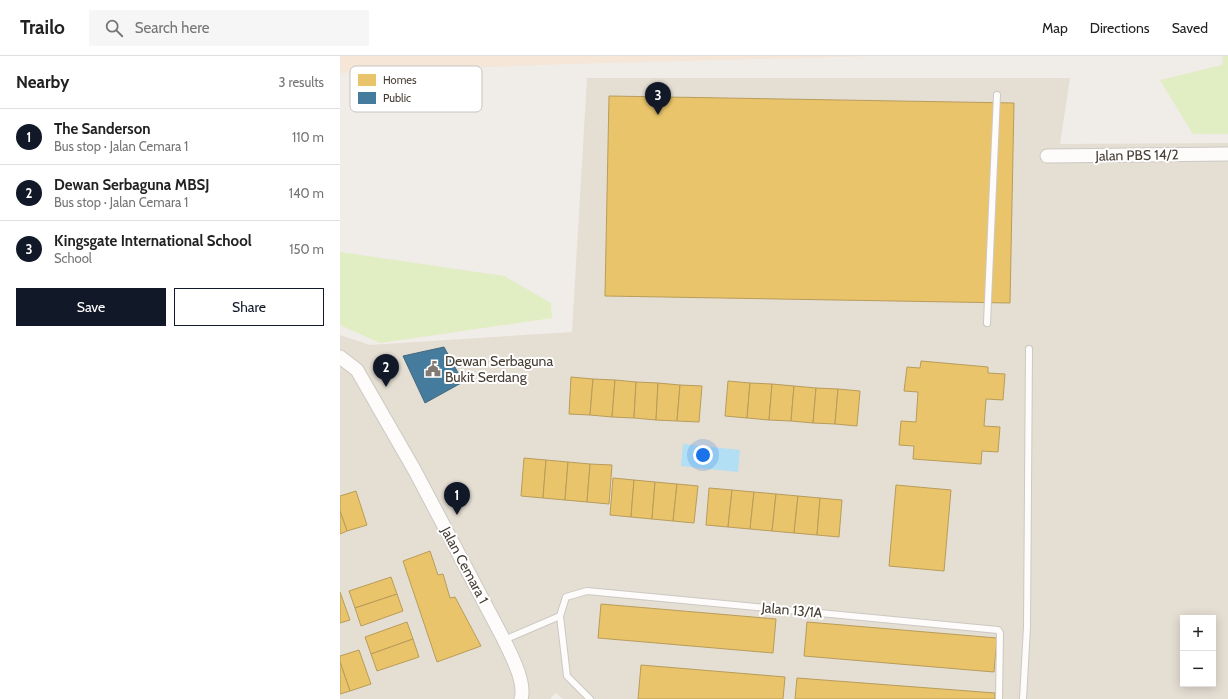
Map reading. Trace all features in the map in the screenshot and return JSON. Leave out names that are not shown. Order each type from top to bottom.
[{"type":"street","name":"Jalan PBS 14/2","points":[[1046,156],[1228,154]]},
{"type":"street","name":"Jalan Cemara 1","points":[[340,358],[357,370],[415,471],[504,640],[516,666],[523,693],[521,699]]},
{"type":"lane","points":[[987,323],[997,95]]},
{"type":"lane","points":[[1023,699],[1027,627],[1029,349]]},
{"type":"lane","name":"Jalan 13/1A","points":[[560,616],[566,597],[587,591],[998,630],[1000,632],[1000,699]]},
{"type":"lane","points":[[504,640],[560,616],[567,676],[590,699]]},
{"type":"shaded area","points":[[340,56],[873,56],[482,67],[482,66],[350,66],[350,73],[340,73]]},
{"type":"shaded area","points":[[587,78],[1070,78],[1060,144],[1228,143],[1228,699],[563,699],[556,693],[550,699],[340,699],[340,335],[370,345],[572,332]]},
{"type":"green space","points":[[1223,56],[1228,56],[1228,134],[1193,134],[1160,80],[1222,65]]},
{"type":"green space","points":[[340,252],[504,276],[551,303],[552,318],[380,343],[340,325]]},
{"type":"water","points":[[683,444],[740,450],[738,472],[681,466]]},
{"type":"building: Homes","points":[[609,96],[1014,103],[1010,303],[605,296]]},
{"type":"building: Homes","points":[[921,361],[988,367],[988,373],[1005,374],[1003,400],[986,399],[984,426],[1000,427],[998,452],[982,451],[981,464],[913,459],[914,446],[899,445],[901,421],[916,422],[918,392],[904,391],[907,367],[920,368]]},
{"type":"building: Homes","points":[[571,377],[593,379],[590,415],[569,414]]},
{"type":"building: Homes","points":[[593,379],[615,380],[612,417],[590,415]]},
{"type":"building: Homes","points":[[615,380],[636,382],[634,418],[612,417]]},
{"type":"building: Homes","points":[[728,381],[750,383],[747,418],[725,416]]},
{"type":"building: Homes","points":[[636,382],[658,383],[656,420],[634,418]]},
{"type":"building: Homes","points":[[658,383],[680,385],[677,421],[656,420]]},
{"type":"building: Homes","points":[[750,383],[772,384],[769,420],[747,418]]},
{"type":"building: Homes","points":[[772,384],[794,386],[791,421],[769,420]]},
{"type":"building: Homes","points":[[680,385],[702,386],[699,422],[677,421]]},
{"type":"building: Homes","points":[[794,386],[816,388],[813,423],[791,421]]},
{"type":"building: Homes","points":[[816,388],[838,389],[835,424],[813,423]]},
{"type":"building: Homes","points":[[838,389],[860,391],[857,426],[835,424]]},
{"type":"building: Homes","points":[[524,458],[546,460],[543,498],[521,496]]},
{"type":"building: Homes","points":[[546,460],[568,462],[565,500],[543,498]]},
{"type":"building: Homes","points":[[568,462],[590,464],[587,502],[565,500]]},
{"type":"building: Homes","points":[[590,464],[612,465],[609,504],[587,502]]},
{"type":"building: Homes","points":[[613,478],[634,480],[631,517],[610,515]]},
{"type":"building: Homes","points":[[634,480],[655,482],[652,519],[631,517]]},
{"type":"building: Homes","points":[[655,482],[677,484],[673,521],[652,519]]},
{"type":"building: Homes","points":[[677,484],[698,486],[694,523],[673,521]]},
{"type":"building: Homes","points":[[896,485],[951,490],[944,571],[889,566]]},
{"type":"building: Homes","points":[[709,488],[732,490],[728,527],[706,525]]},
{"type":"building: Homes","points":[[732,490],[754,492],[750,529],[728,527]]},
{"type":"building: Homes","points":[[356,491],[367,525],[347,531],[340,511],[340,496]]},
{"type":"building: Homes","points":[[754,492],[776,494],[772,531],[750,529]]},
{"type":"building: Homes","points":[[776,494],[798,496],[794,533],[772,531]]},
{"type":"building: Homes","points":[[798,496],[820,498],[817,535],[794,533]]},
{"type":"building: Homes","points":[[820,498],[842,500],[839,537],[817,535]]},
{"type":"building: Homes","points":[[340,511],[347,531],[340,534]]},
{"type":"building: Homes","points":[[430,551],[438,575],[443,574],[450,598],[455,597],[481,646],[437,662],[403,561]]},
{"type":"building: Homes","points":[[391,577],[397,594],[355,608],[349,591]]},
{"type":"building: Homes","points":[[340,592],[350,620],[340,623]]},
{"type":"building: Homes","points":[[397,594],[403,611],[361,626],[355,608]]},
{"type":"building: Homes","points":[[601,604],[776,619],[773,653],[598,638]]},
{"type":"building: Homes","points":[[407,622],[413,639],[371,654],[365,637]]},
{"type":"building: Homes","points":[[807,622],[997,638],[994,672],[804,656]]},
{"type":"building: Homes","points":[[413,639],[419,657],[377,671],[371,654]]},
{"type":"building: Homes","points":[[359,650],[371,684],[350,691],[340,662],[340,656]]},
{"type":"building: Homes","points":[[340,662],[350,691],[340,694]]},
{"type":"building: Homes","points":[[641,665],[785,677],[783,699],[638,699]]},
{"type":"building: Homes","points":[[797,678],[995,693],[995,699],[795,699]]},
{"type":"building: Public","name":"Dewan Serbaguna Bukit Serdang","points":[[444,347],[463,382],[425,403],[403,356]]},
{"type":"place","name":"Kingsgate International School","points":[[658,115]]},
{"type":"place","name":"Dewan Serbaguna Bukit Serdang","points":[[433,369]]},
{"type":"place","name":"Dewan Serbaguna MBSJ","points":[[386,387]]},
{"type":"place","name":"The Sanderson","points":[[457,515]]}]
